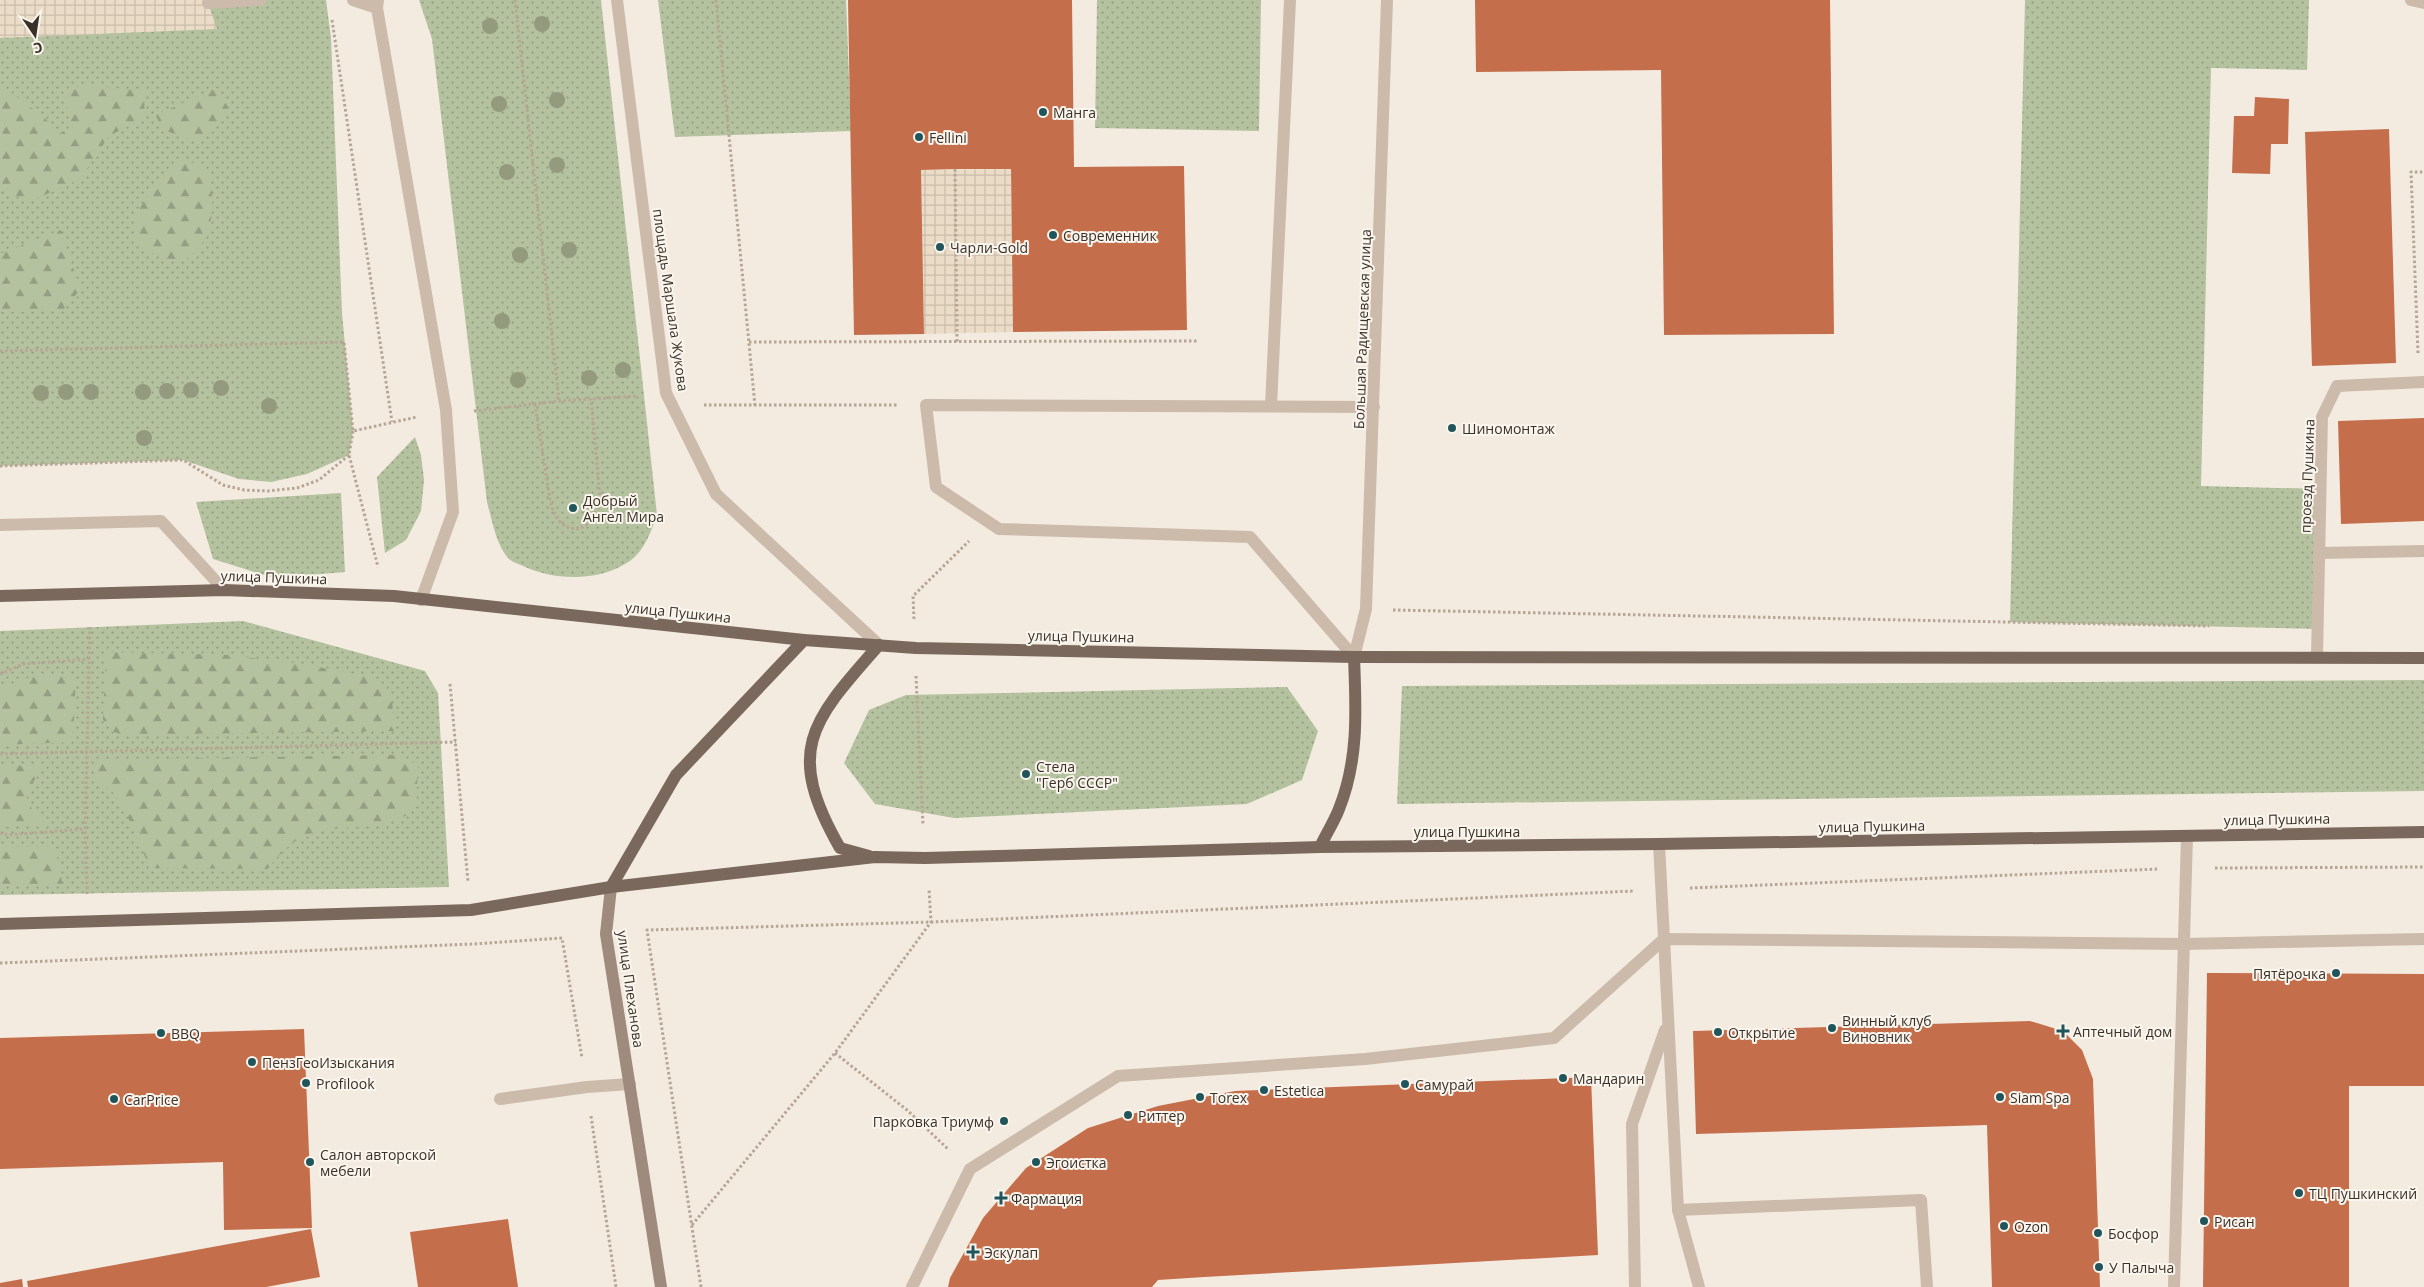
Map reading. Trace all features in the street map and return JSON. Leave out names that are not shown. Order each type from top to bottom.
[{"type":"main road","name":"улица Пушкина","points":[[0,596],[224,590],[394,596],[804,640],[916,648],[1354,657],[2424,658]]},
{"type":"main road","name":"улица Плеханова","points":[[661,1287],[606,934],[611,888],[676,776],[804,640]]},
{"type":"main road","points":[[875,857],[840,848],[823,818],[811,787],[808,764],[818,724],[841,688],[879,645]]},
{"type":"main road","points":[[1320,846],[1339,809],[1354,756],[1357,721],[1354,657]]},
{"type":"main road","name":"улица Пушкина","points":[[0,924],[471,910],[611,888],[875,857],[925,858],[1320,846],[1659,844],[2424,832]]},
{"type":"street","points":[[208,3],[260,0]]},
{"type":"street","points":[[353,0],[378,4],[446,410],[453,512],[421,600]]},
{"type":"street","name":"площадь Маршала Жукова","points":[[616,0],[666,392],[716,494],[879,645]]},
{"type":"street","points":[[1271,406],[1290,0]]},
{"type":"street","name":"Большая Радищевская улица","points":[[1354,657],[1366,609],[1387,0]]},
{"type":"street","points":[[2411,0],[2424,3]]},
{"type":"street","name":"проезд Пушкина","points":[[2316,657],[2322,417],[2337,386],[2422,382]]},
{"type":"street","points":[[1354,657],[1250,538],[999,530],[936,486],[926,405],[1374,407]]},
{"type":"street","points":[[0,524],[161,521],[224,590]]},
{"type":"street","points":[[2319,553],[2424,551]]},
{"type":"street","points":[[2174,1287],[2187,836]]},
{"type":"street","points":[[1659,844],[1663,889],[1678,1210],[1700,1287]]},
{"type":"street","points":[[912,1287],[970,1169],[1118,1076],[1365,1059],[1554,1038],[1664,940],[2184,944],[2424,939]]},
{"type":"street","points":[[1635,1287],[1632,1124],[1668,1022]]},
{"type":"street","points":[[500,1099],[587,1087],[630,1084]]},
{"type":"street","points":[[1678,1210],[1921,1200],[1927,1287]]},
{"type":"path","points":[[515,0],[559,401]]},
{"type":"path","points":[[716,0],[755,406]]},
{"type":"path","points":[[331,19],[392,422]]},
{"type":"path","points":[[956,169],[957,342]]},
{"type":"path","points":[[2422,382],[2411,172],[2424,172]]},
{"type":"path","points":[[749,342],[1198,341]]},
{"type":"path","points":[[0,351],[344,342],[352,431],[349,455],[378,568]]},
{"type":"path","points":[[468,412],[559,401],[637,396]]},
{"type":"path","points":[[535,404],[552,511],[566,527],[576,529],[585,526],[592,519],[598,509],[600,498],[591,399]]},
{"type":"path","points":[[702,405],[926,405]]},
{"type":"path","points":[[352,431],[421,416]]},
{"type":"path","points":[[0,466],[183,460],[223,485],[244,490],[268,492],[297,488],[318,480],[349,455]]},
{"type":"path","points":[[914,623],[913,596],[989,522]]},
{"type":"path","points":[[1366,609],[2217,627]]},
{"type":"path","points":[[86,894],[90,627]]},
{"type":"path","points":[[0,674],[23,664],[89,659]]},
{"type":"path","points":[[916,673],[923,825]]},
{"type":"path","points":[[450,684],[468,882]]},
{"type":"path","points":[[0,754],[456,742]]},
{"type":"path","points":[[0,833],[8,835],[86,829]]},
{"type":"path","points":[[701,1287],[647,930],[931,922],[1663,889],[2186,868],[2424,867]]},
{"type":"path","points":[[692,1226],[835,1053],[931,922],[928,889]]},
{"type":"path","points":[[0,963],[473,944],[562,938]]},
{"type":"path","points":[[835,1053],[907,1110],[970,1169]]},
{"type":"green space","points":[[0,0],[326,0],[331,38],[342,313],[353,431],[349,455],[307,474],[271,482],[239,479],[183,460],[0,466]]},
{"type":"green space","points":[[419,0],[601,0],[657,515],[647,540],[635,557],[618,568],[605,573],[591,576],[563,577],[536,571],[509,559],[501,547],[495,532],[487,502],[432,39]]},
{"type":"green space","points":[[658,0],[846,0],[851,131],[675,137]]},
{"type":"green space","points":[[1097,0],[1261,0],[1259,131],[1095,128]]},
{"type":"green space","points":[[2025,0],[2309,0],[2307,70],[2211,68],[2201,486],[2322,489],[2318,629],[2010,622]]},
{"type":"green space","points":[[0,84],[46,119],[57,135],[72,127],[63,91],[84,85],[145,91],[144,118],[109,136],[80,179],[29,202],[0,189]]},
{"type":"green space","points":[[217,88],[229,109],[213,131],[198,142],[161,129],[156,115]]},
{"type":"green space","points":[[183,160],[199,165],[207,172],[210,178],[212,204],[211,222],[207,236],[199,247],[183,262],[161,257],[139,247],[134,232],[138,212],[143,202],[159,183]]},
{"type":"green space","points":[[61,230],[80,290],[62,311],[0,312],[0,254]]},
{"type":"green space","points":[[415,437],[421,455],[424,480],[421,511],[406,540],[385,553],[377,477]]},
{"type":"green space","points":[[341,493],[345,572],[274,578],[213,559],[196,502]]},
{"type":"green space","points":[[243,621],[425,671],[438,693],[449,887],[0,895],[0,631]]},
{"type":"green space","points":[[106,652],[227,655],[302,664],[372,677],[383,684],[391,696],[396,731],[123,735],[114,732],[103,720]]},
{"type":"green space","points":[[76,674],[73,742],[0,745],[0,688],[31,677]]},
{"type":"green space","points":[[2424,680],[2424,791],[1397,804],[1402,686]]},
{"type":"green space","points":[[1287,687],[1318,731],[1302,780],[1247,804],[954,818],[875,804],[844,763],[869,710],[906,695]]},
{"type":"green space","points":[[395,755],[408,759],[418,766],[415,805],[406,816],[380,824],[316,832],[304,836],[289,846],[267,869],[150,868],[123,806],[111,790],[94,781],[97,760]]},
{"type":"green space","points":[[0,765],[43,766],[29,789],[27,799],[34,813],[47,824],[6,827],[0,825]]},
{"type":"green space","points":[[0,843],[14,847],[55,847],[60,864],[62,884],[0,884]]},
{"type":"shaded area","points":[[0,0],[207,0],[217,29],[0,38]]},
{"type":"shaded area","points":[[1011,169],[1013,332],[924,334],[921,170]]},
{"type":"building","points":[[848,0],[1072,0],[1074,167],[1184,166],[1187,330],[1013,332],[1011,169],[955,169],[921,170],[924,334],[854,335]]},
{"type":"building","points":[[1475,0],[1830,0],[1834,334],[1664,335],[1661,70],[1476,72]]},
{"type":"building","points":[[2255,97],[2289,99],[2288,144],[2271,144],[2270,174],[2232,173],[2234,116],[2254,116]]},
{"type":"building","points":[[2389,129],[2396,363],[2312,366],[2305,132]]},
{"type":"building","points":[[2424,418],[2424,521],[2341,524],[2338,421]]},
{"type":"building","points":[[2207,973],[2424,974],[2424,1086],[2349,1086],[2349,1287],[2203,1287]]},
{"type":"building","points":[[2030,1021],[2063,1031],[2082,1050],[2093,1079],[2100,1287],[1992,1287],[1987,1125],[1696,1134],[1693,1031]]},
{"type":"building","points":[[304,1029],[312,1228],[224,1230],[223,1162],[0,1169],[0,1038]]},
{"type":"building","points":[[1591,1077],[1598,1255],[1158,1280],[1152,1287],[948,1287],[950,1278],[983,1218],[1026,1168],[1088,1128],[1158,1106],[1235,1091]]},
{"type":"building","points":[[508,1219],[518,1287],[418,1287],[410,1232]]},
{"type":"building","points":[[311,1229],[320,1277],[266,1287],[28,1287],[27,1281]]},
{"type":"building","points":[[22,1279],[23,1287],[0,1287],[0,1283]]},
{"type":"place","name":"Манга","points":[[1043,112]]},
{"type":"place","name":"Fellini","points":[[919,137]]},
{"type":"place","name":"Современник","points":[[1053,235]]},
{"type":"place","name":"Чарли-Gold","points":[[940,247]]},
{"type":"place","name":"Шиномонтаж","points":[[1452,428]]},
{"type":"place","name":"Добрый Ангел Мира","points":[[573,508]]},
{"type":"place","name":"Стела \"Герб СССР\"","points":[[1026,774]]},
{"type":"place","name":"Пятёрочка","points":[[2336,973]]},
{"type":"place","name":"Винный клуб Виновник","points":[[1832,1028]]},
{"type":"place","name":"Аптечный дом","points":[[2063,1031]]},
{"type":"place","name":"Открытие","points":[[1718,1032]]},
{"type":"place","name":"BBQ","points":[[161,1033]]},
{"type":"place","name":"ПензГеоИзыскания","points":[[252,1062]]},
{"type":"place","name":"Мандарин","points":[[1563,1078]]},
{"type":"place","name":"Profilook","points":[[306,1083]]},
{"type":"place","name":"Самурай","points":[[1405,1084]]},
{"type":"place","name":"Estetica","points":[[1264,1090]]},
{"type":"place","name":"Torex","points":[[1200,1097]]},
{"type":"place","name":"Siam Spa","points":[[2000,1097]]},
{"type":"place","name":"CarPrice","points":[[114,1099]]},
{"type":"place","name":"Риттер","points":[[1128,1115]]},
{"type":"place","name":"Парковка Триумф","points":[[1004,1121]]},
{"type":"place","name":"Салон авторской мебели","points":[[310,1162]]},
{"type":"place","name":"Эгоистка","points":[[1036,1162]]},
{"type":"place","name":"ТЦ Пушкинский","points":[[2299,1193]]},
{"type":"place","name":"Фармация","points":[[1001,1198]]},
{"type":"place","name":"Рисан","points":[[2204,1221]]},
{"type":"place","name":"Ozon","points":[[2004,1226]]},
{"type":"place","name":"Босфор","points":[[2098,1233]]},
{"type":"place","name":"Эскулап","points":[[973,1252]]},
{"type":"place","name":"У Палыча","points":[[2099,1267]]}]
